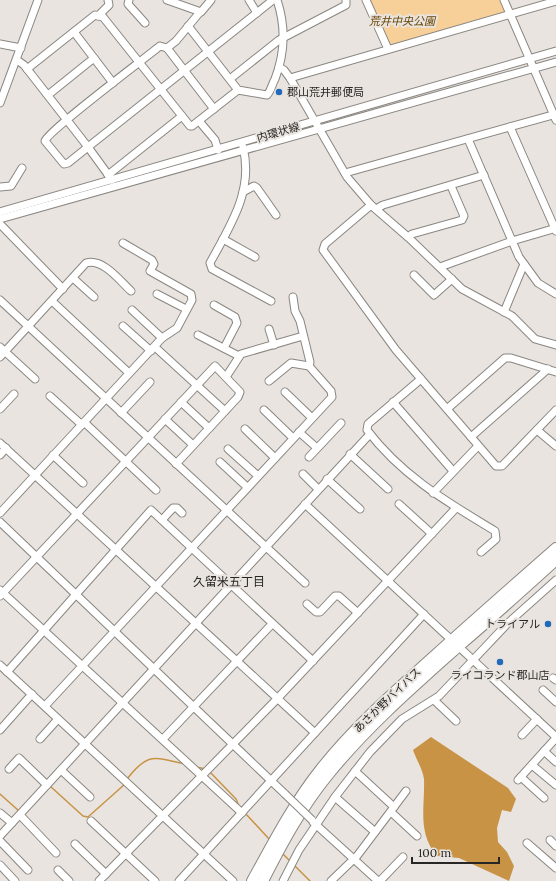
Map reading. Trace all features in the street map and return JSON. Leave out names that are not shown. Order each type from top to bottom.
[{"type":"highway","name":"あさか野バイパス","points":[[263,881],[287,835],[327,776],[379,719],[556,548]]},
{"type":"highway","name":"あさか野バイパス","points":[[252,881],[280,829],[320,770],[373,712],[556,560]]},
{"type":"street","points":[[0,103],[38,0]]},
{"type":"street","points":[[28,69],[95,16],[98,16],[109,5],[108,0]]},
{"type":"street","points":[[129,0],[128,4],[145,23]]},
{"type":"street","points":[[167,0],[200,12]]},
{"type":"street","points":[[167,48],[176,41],[210,0]]},
{"type":"street","points":[[249,0],[257,13]]},
{"type":"street","points":[[214,109],[185,71],[167,48],[160,46],[46,137],[45,141],[64,164],[68,164],[88,147],[185,71],[273,0]]},
{"type":"street","points":[[188,26],[238,90],[267,95],[279,67],[284,38],[277,0]]},
{"type":"street","points":[[230,79],[284,38],[346,5],[346,0]]},
{"type":"street","points":[[366,0],[388,49]]},
{"type":"street","points":[[346,173],[510,127],[555,116],[504,0]]},
{"type":"street","points":[[290,78],[556,1]]},
{"type":"street","points":[[98,16],[103,17],[160,90],[192,126],[238,90]]},
{"type":"street","points":[[74,32],[114,83]]},
{"type":"street","points":[[0,44],[21,48]]},
{"type":"street","name":"内環状線","points":[[0,219],[242,147],[315,122],[556,51]]},
{"type":"street","points":[[48,95],[94,58]]},
{"type":"street","points":[[17,60],[28,69],[110,177],[182,116]]},
{"type":"street","name":"内環状線","points":[[0,212],[110,177],[218,150],[242,147],[320,129],[556,62]]},
{"type":"street","points":[[279,67],[284,70],[290,78],[356,189],[373,207],[408,237],[467,293],[504,312],[535,339],[556,345]]},
{"type":"street","points":[[199,121],[215,140],[218,150]]},
{"type":"street","points":[[440,267],[512,241],[556,229],[510,127]]},
{"type":"street","points":[[468,139],[512,241],[524,264],[538,283],[556,294]]},
{"type":"street","points":[[242,147],[245,163],[241,204],[210,263],[212,269],[271,301]]},
{"type":"street","points":[[0,187],[10,186],[22,168]]},
{"type":"street","points":[[484,176],[373,207],[325,244],[323,250],[396,350],[496,466],[502,466],[556,410]]},
{"type":"street","points":[[243,192],[254,186],[276,215]]},
{"type":"street","points":[[408,237],[412,234],[462,220],[464,216],[451,186]]},
{"type":"street","points":[[0,224],[63,289]]},
{"type":"street","points":[[223,240],[255,257]]},
{"type":"street","points":[[0,513],[162,338],[177,328],[192,300],[191,294],[150,271],[154,264],[152,260],[123,243]]},
{"type":"street","points":[[35,379],[2,352],[52,302],[86,263],[93,262],[106,268],[131,291]]},
{"type":"street","points":[[504,312],[524,264]]},
{"type":"street","points":[[414,275],[434,295],[452,278]]},
{"type":"street","points":[[73,278],[94,297]]},
{"type":"street","points":[[158,294],[186,309]]},
{"type":"street","points":[[293,297],[295,311],[300,321],[310,364],[309,366]]},
{"type":"street","points":[[0,300],[265,547],[306,583]]},
{"type":"street","points":[[52,302],[130,373]]},
{"type":"street","points":[[214,305],[235,316],[237,322],[224,348]]},
{"type":"street","points":[[132,310],[162,338]]},
{"type":"street","points":[[123,326],[153,349],[225,411]]},
{"type":"street","points":[[269,329],[274,345]]},
{"type":"street","points":[[198,335],[238,356]]},
{"type":"street","points":[[226,377],[238,356],[303,336]]},
{"type":"street","points":[[447,409],[505,358],[556,372]]},
{"type":"street","points":[[45,706],[332,397],[331,391],[309,366],[291,363],[269,382]]},
{"type":"street","points":[[176,464],[238,397],[240,392],[215,366],[1,593],[44,629],[242,813]]},
{"type":"street","points":[[470,436],[548,369]]},
{"type":"street","points":[[421,379],[367,425],[367,430],[395,462],[433,493],[495,531],[496,539],[481,552]]},
{"type":"street","points":[[121,413],[150,382]]},
{"type":"street","points":[[285,392],[312,418]]},
{"type":"street","points":[[1,410],[14,394]]},
{"type":"street","points":[[50,396],[83,423],[156,490]]},
{"type":"street","points":[[181,402],[209,428]]},
{"type":"street","points":[[393,402],[453,471]]},
{"type":"street","points":[[264,410],[293,438]]},
{"type":"street","points":[[165,419],[193,446]]},
{"type":"street","points":[[308,457],[341,423]]},
{"type":"street","points":[[245,429],[275,458]]},
{"type":"street","points":[[537,430],[556,446]]},
{"type":"street","points":[[299,432],[317,448]]},
{"type":"street","points":[[0,836],[370,434]]},
{"type":"street","points":[[0,443],[315,733]]},
{"type":"street","points":[[433,493],[478,446]]},
{"type":"street","points":[[0,455],[6,448]]},
{"type":"street","points":[[228,449],[258,476]]},
{"type":"street","points":[[350,454],[388,489]]},
{"type":"street","points":[[53,455],[83,483]]},
{"type":"street","points":[[220,462],[247,487]]},
{"type":"street","points":[[302,474],[318,489]]},
{"type":"street","points":[[327,479],[360,509]]},
{"type":"street","points":[[305,504],[556,738],[519,778],[544,798]]},
{"type":"street","points":[[399,504],[432,534]]},
{"type":"street","points":[[162,520],[173,508],[177,508],[182,513]]},
{"type":"street","points":[[99,881],[277,699],[456,508]]},
{"type":"street","points":[[231,880],[32,694],[3,670],[44,629],[151,510],[312,661]]},
{"type":"street","points":[[0,522],[375,880],[403,857]]},
{"type":"street","points":[[283,881],[314,823],[354,771],[402,719],[434,700],[508,623],[556,580]]},
{"type":"street","points":[[307,604],[316,612],[320,612],[335,596],[339,596],[358,613]]},
{"type":"street","points":[[179,881],[424,614]]},
{"type":"street","points":[[163,739],[272,624]]},
{"type":"street","points":[[543,690],[556,702]]},
{"type":"street","points":[[0,730],[32,694]]},
{"type":"street","points":[[434,700],[456,721]]},
{"type":"street","points":[[40,739],[58,719]]},
{"type":"street","points":[[522,735],[537,720]]},
{"type":"street","points":[[544,751],[556,762]]},
{"type":"street","points":[[9,769],[19,758],[47,785]]},
{"type":"street","points":[[532,764],[556,785]]},
{"type":"street","points":[[61,770],[90,797]]},
{"type":"street","points":[[354,771],[417,836]]},
{"type":"street","points":[[331,881],[354,859],[393,810],[406,791]]},
{"type":"street","points":[[335,797],[375,832]]},
{"type":"street","points":[[0,813],[12,824]]},
{"type":"street","points":[[20,815],[56,853]]},
{"type":"street","points":[[91,821],[155,881]]},
{"type":"street","points":[[550,840],[556,846]]},
{"type":"street","points":[[0,841],[28,870]]},
{"type":"street","points":[[527,843],[556,868]]},
{"type":"street","points":[[75,844],[106,874]]},
{"type":"street","points":[[0,866],[15,881]]},
{"type":"street","points":[[58,870],[68,881]]},
{"type":"green space","name":"荒井中央公園","points":[[369,0],[500,0],[506,14],[390,45]]},
{"type":"shaded area","points":[[431,737],[508,788],[516,799],[511,812],[502,810],[497,828],[498,842],[507,852],[514,866],[509,881],[459,858],[437,856],[431,847],[424,829],[424,779],[413,750]]},
{"type":"waterway","points":[[127,779],[141,764],[147,760],[159,759],[185,764]]},
{"type":"waterway","points":[[196,767],[206,769]]},
{"type":"waterway","points":[[209,771],[236,799],[239,806]]},
{"type":"waterway","points":[[50,786],[83,816],[88,817],[125,784]]},
{"type":"waterway","points":[[0,794],[19,811]]},
{"type":"waterway","points":[[245,813],[270,840]]},
{"type":"waterway","points":[[282,853],[291,862]]},
{"type":"waterway","points":[[295,866],[310,881]]},
{"type":"place","name":"郡山荒井郵便局","points":[[279,92]]},
{"type":"place","name":"トライアル","points":[[548,624]]},
{"type":"place","name":"ライコランド郡山店","points":[[500,662]]},
{"type":"district","name":"久留米五丁目","points":[[229,582]]}]
